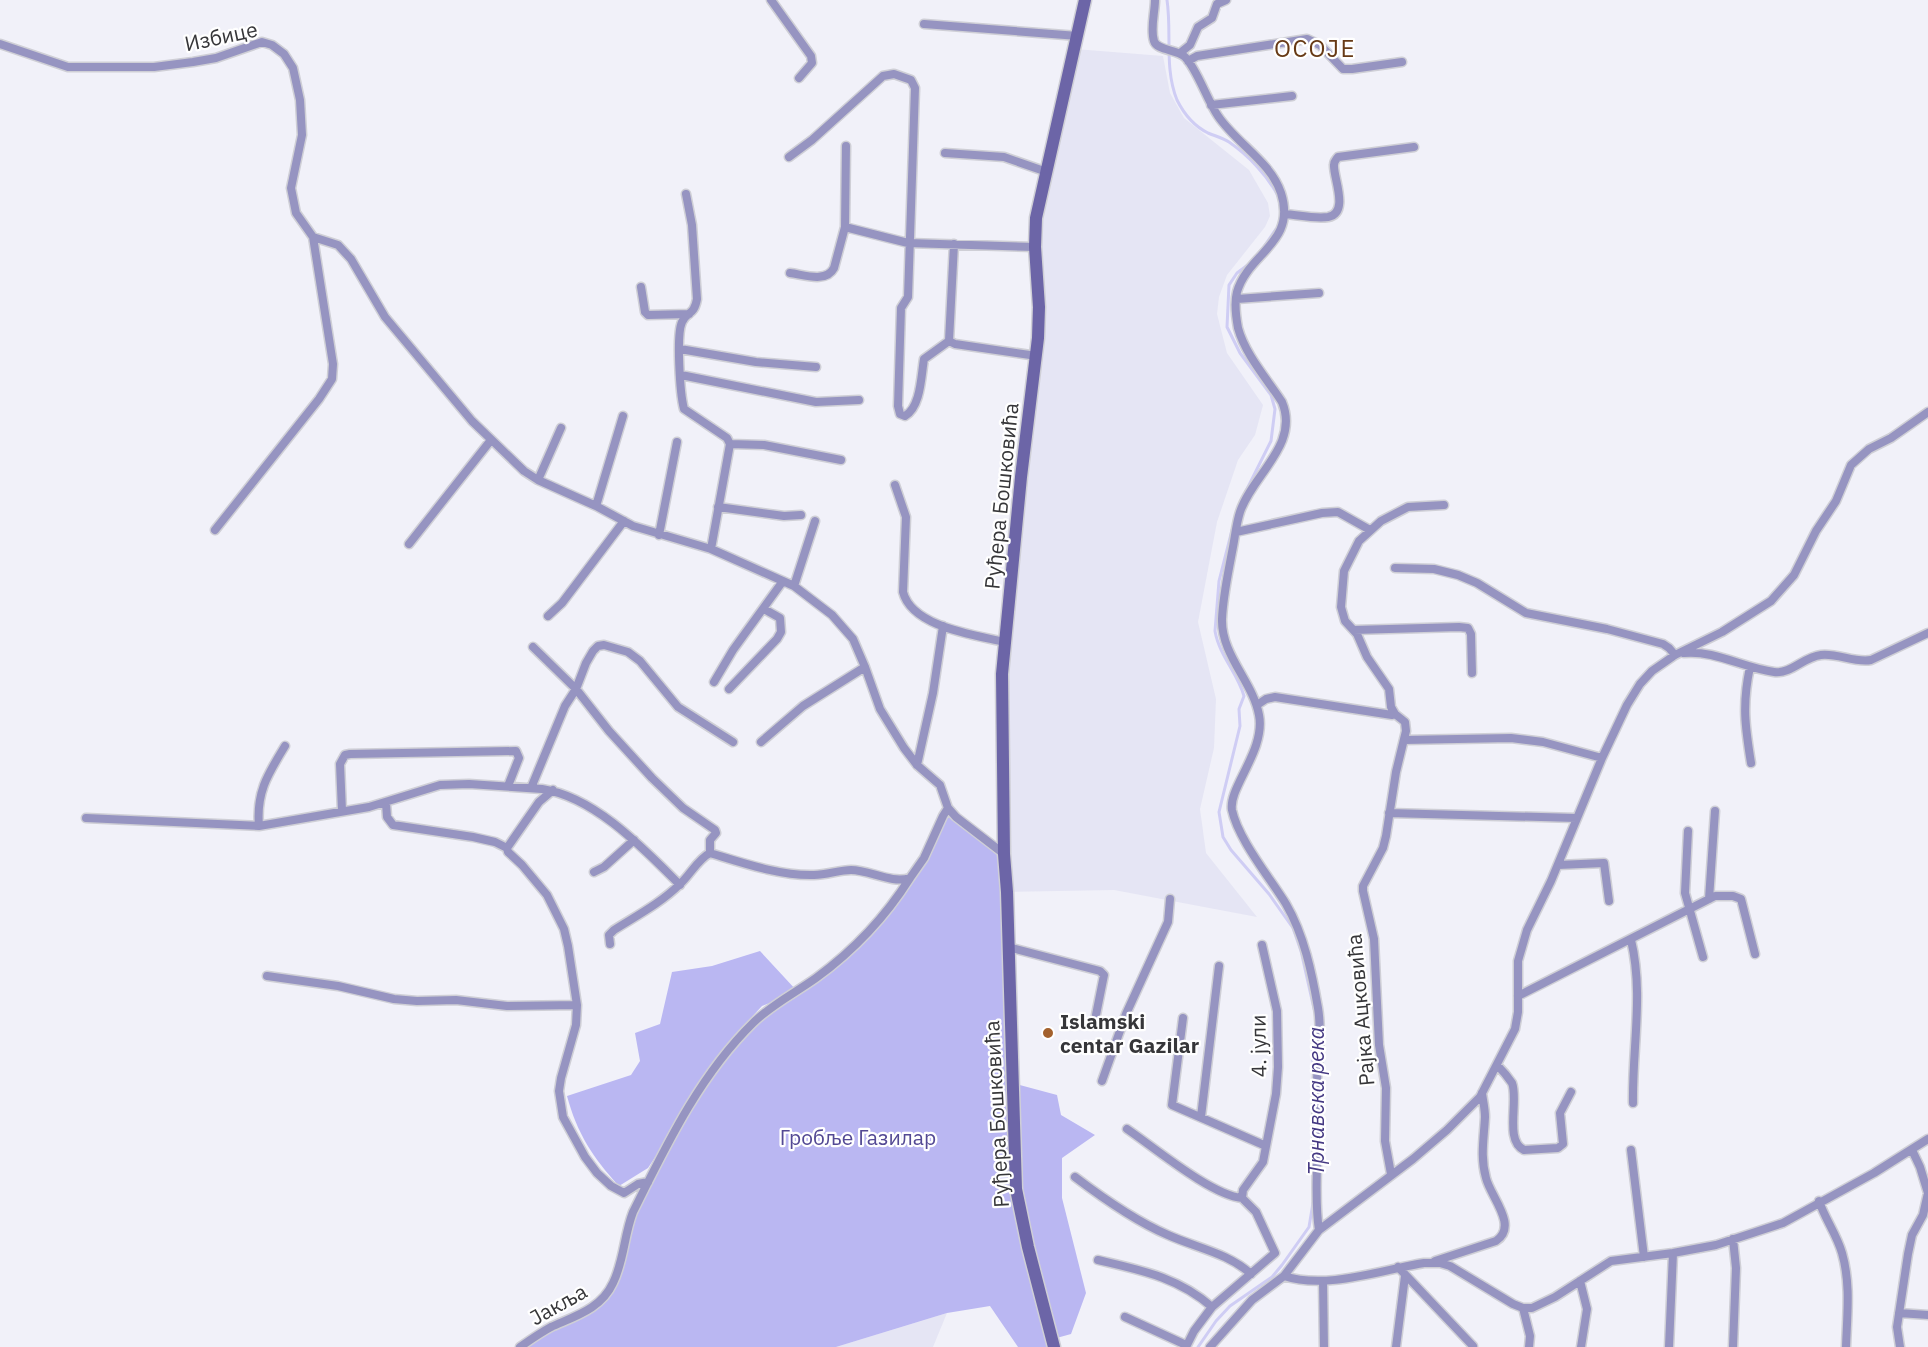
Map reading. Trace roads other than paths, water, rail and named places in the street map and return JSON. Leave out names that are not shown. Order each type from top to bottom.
[{"type":"main road","name":"Руђера Бошковића","points":[[1054,1347],[1025,1235],[1016,1189],[1004,854],[1002,702],[1004,642],[1037,356],[1039,307],[1035,247],[1036,218],[1085,0]]},
{"type":"street","points":[[771,0],[812,56],[812,63],[799,78]]},
{"type":"street","points":[[1155,0],[1153,39],[1158,46],[1177,52],[1188,61],[1211,105],[1230,132],[1274,179],[1281,193],[1285,214],[1277,237],[1249,271],[1237,292],[1237,318],[1242,338],[1282,402],[1286,417],[1283,438],[1277,451],[1240,512],[1226,584],[1223,632],[1229,651],[1257,705],[1260,722],[1254,754],[1233,798],[1232,809],[1238,825],[1290,913],[1305,953],[1316,994],[1320,1020],[1316,1137],[1319,1230]]},
{"type":"street","points":[[1177,52],[1190,45],[1198,27],[1212,18],[1217,4],[1226,0]]},
{"type":"street","points":[[924,24],[1078,36]]},
{"type":"street","points":[[1188,61],[1197,56],[1307,39],[1320,45],[1342,69],[1402,62]]},
{"type":"street","name":"Избице","points":[[0,54],[4,46],[68,67],[154,67],[216,58],[262,42],[272,45],[284,54],[293,68],[300,100],[302,135],[291,188],[296,213],[313,237]]},
{"type":"street","points":[[789,157],[812,140],[883,76],[894,74],[911,80],[915,88],[908,243],[908,297],[901,308],[898,406],[900,414],[905,416],[910,413],[917,400],[924,359],[949,341]]},
{"type":"street","points":[[1211,105],[1292,96]]},
{"type":"street","points":[[790,273],[823,277],[831,273],[845,227],[846,146]]},
{"type":"street","points":[[1285,214],[1324,217],[1334,214],[1338,208],[1339,199],[1334,166],[1338,157],[1414,147]]},
{"type":"street","points":[[945,153],[1004,157],[1047,172]]},
{"type":"street","points":[[686,194],[692,225],[697,299],[695,309],[682,321],[679,332],[681,398],[684,409],[727,438],[730,444],[711,549]]},
{"type":"street","points":[[845,227],[908,243],[1035,247]]},
{"type":"street","points":[[215,530],[319,399],[332,379],[333,364],[313,237],[338,245],[351,259],[385,317],[472,420],[524,471],[633,526],[659,536],[711,549],[783,581],[822,605],[853,639],[885,719],[917,765],[940,785],[948,808],[956,817],[1004,854]]},
{"type":"street","points":[[949,341],[954,244]]},
{"type":"street","points":[[641,287],[645,312],[648,315],[689,314]]},
{"type":"street","points":[[1237,299],[1319,293]]},
{"type":"street","points":[[949,341],[955,344],[1037,356]]},
{"type":"street","points":[[680,349],[756,362],[816,367]]},
{"type":"street","points":[[681,375],[816,402],[859,400]]},
{"type":"street","points":[[1210,1347],[1252,1299],[1284,1276],[1319,1230],[1413,1159],[1447,1130],[1482,1093],[1515,1029],[1520,951],[1531,921],[1558,865],[1602,758],[1636,689],[1653,671],[1677,654],[1722,632],[1771,601],[1794,575],[1806,548],[1836,501],[1851,465],[1869,449],[1891,438],[1928,412]]},
{"type":"street","points":[[596,506],[623,416]]},
{"type":"street","points":[[538,480],[561,428]]},
{"type":"street","points":[[409,544],[491,440]]},
{"type":"street","points":[[659,536],[677,442]]},
{"type":"street","points":[[730,444],[764,445],[841,460]]},
{"type":"street","points":[[895,484],[906,517],[904,596],[920,615],[943,626],[1004,642]]},
{"type":"street","points":[[1257,705],[1266,699],[1275,697],[1395,714],[1391,707],[1389,689],[1367,657],[1354,630],[1345,621],[1341,607],[1344,571],[1356,546],[1370,530],[1387,517],[1408,507],[1444,505]]},
{"type":"street","points":[[718,507],[784,516],[801,515]]},
{"type":"street","points":[[1236,532],[1322,513],[1338,512],[1370,530]]},
{"type":"street","points":[[548,616],[562,603],[624,521]]},
{"type":"street","points":[[794,586],[815,521]]},
{"type":"street","points":[[1395,568],[1434,569],[1458,575],[1477,583],[1526,613],[1607,629],[1652,641],[1666,646],[1677,654],[1704,652],[1750,667],[1782,672],[1805,660],[1821,655],[1862,661],[1871,660],[1928,633]]},
{"type":"street","points":[[714,682],[733,650],[783,581]]},
{"type":"street","points":[[729,689],[781,632],[780,618],[764,609]]},
{"type":"street","points":[[917,765],[933,693],[943,626]]},
{"type":"street","points":[[1354,630],[1468,628],[1471,634],[1472,673]]},
{"type":"street","points":[[531,788],[565,706],[576,689],[593,651],[598,646],[614,647],[628,652],[640,661],[678,707],[733,742]]},
{"type":"street","points":[[533,647],[576,689],[609,731],[652,778],[683,808],[715,830],[716,833],[710,840],[710,853]]},
{"type":"street","points":[[761,742],[803,706],[865,667]]},
{"type":"street","points":[[1750,667],[1745,692],[1744,718],[1751,763]]},
{"type":"street","name":"Рајка Ацковића","points":[[1391,1174],[1384,1141],[1386,1088],[1379,1045],[1374,939],[1363,886],[1383,848],[1404,740],[1406,726],[1403,719],[1395,714]]},
{"type":"street","points":[[1404,740],[1511,738],[1543,742],[1602,758]]},
{"type":"street","points":[[259,826],[259,796],[269,772],[285,746]]},
{"type":"street","points":[[342,811],[340,764],[345,755],[350,754],[516,751],[519,758],[508,786]]},
{"type":"street","points":[[86,818],[259,826],[386,803],[419,790],[440,785],[469,784],[553,790],[592,808],[634,840],[680,885]]},
{"type":"street","points":[[507,848],[539,802],[553,790]]},
{"type":"street","points":[[386,803],[387,817],[393,825],[473,837],[495,842],[507,848],[508,852],[547,895],[564,929],[577,992],[576,1025],[559,1091],[563,1117],[585,1157],[611,1186],[624,1193],[638,1184],[648,1182]]},
{"type":"street","name":"Јакља","points":[[520,1347],[550,1328],[595,1306],[605,1298],[621,1264],[629,1221],[690,1105],[718,1064],[743,1034],[771,1008],[819,976],[847,952],[892,904],[924,858],[948,808]]},
{"type":"street","points":[[1709,899],[1715,811]]},
{"type":"street","points":[[1389,813],[1576,818]]},
{"type":"street","points":[[1688,831],[1684,893],[1703,957]]},
{"type":"street","points":[[594,873],[634,840]]},
{"type":"street","points":[[710,853],[801,875],[850,870],[900,880],[910,878]]},
{"type":"street","points":[[610,944],[609,935],[614,930],[657,903],[680,885],[710,853]]},
{"type":"street","points":[[1558,865],[1604,863],[1609,901]]},
{"type":"street","points":[[1518,996],[1709,899],[1726,895],[1741,899],[1755,954]]},
{"type":"street","points":[[1102,1081],[1126,1014],[1168,922],[1170,899]]},
{"type":"street","points":[[1631,940],[1636,962],[1638,995],[1632,1068],[1633,1103]]},
{"type":"street","name":"4. јули","points":[[1242,1198],[1243,1190],[1263,1162],[1276,1094],[1278,1032],[1273,989],[1262,945]]},
{"type":"street","points":[[1008,947],[1100,971],[1104,975],[1095,1020]]},
{"type":"street","name":"4. јули","points":[[1200,1117],[1211,1041],[1215,990],[1220,966]]},
{"type":"street","points":[[267,976],[338,986],[394,999],[456,1000],[507,1006],[577,1005]]},
{"type":"street","points":[[1183,1018],[1171,1102],[1175,1107],[1266,1146]]},
{"type":"street","points":[[1497,1065],[1513,1085],[1514,1138],[1519,1148],[1524,1150],[1558,1148],[1563,1144],[1560,1113],[1571,1092]]},
{"type":"street","points":[[1284,1276],[1299,1280],[1323,1281],[1398,1268],[1430,1262],[1501,1238],[1505,1232],[1501,1210],[1486,1180],[1482,1157],[1485,1114],[1482,1093]]},
{"type":"street","points":[[1125,1317],[1186,1346],[1194,1331],[1224,1294],[1275,1253],[1256,1212],[1242,1198],[1232,1197],[1202,1181],[1127,1129]]},
{"type":"street","points":[[1430,1262],[1450,1266],[1523,1308],[1532,1308],[1611,1261],[1716,1245],[1783,1223],[1819,1201],[1874,1173],[1928,1139]]},
{"type":"street","points":[[1631,1150],[1644,1257]]},
{"type":"street","points":[[1900,1347],[1897,1327],[1912,1235],[1923,1215],[1928,1194],[1912,1150]]},
{"type":"street","points":[[1075,1177],[1112,1204],[1143,1222],[1168,1235],[1235,1262],[1251,1274]]},
{"type":"street","points":[[1819,1201],[1842,1252],[1845,1267],[1848,1295],[1846,1347]]},
{"type":"street","points":[[1732,1347],[1736,1268],[1733,1239]]},
{"type":"street","points":[[1669,1347],[1673,1253]]},
{"type":"street","points":[[1098,1260],[1159,1275],[1198,1295],[1212,1307]]},
{"type":"street","points":[[1398,1268],[1473,1346]]},
{"type":"street","points":[[1396,1347],[1405,1276]]},
{"type":"street","points":[[1323,1281],[1324,1347]]},
{"type":"street","points":[[1580,1281],[1587,1310],[1581,1347]]},
{"type":"street","points":[[1523,1308],[1530,1336],[1528,1347]]},
{"type":"street","points":[[1899,1314],[1928,1315]]},
{"type":"waterway","name":"Трнавска река","points":[[1167,0],[1169,63],[1177,100],[1198,127],[1229,142],[1243,153],[1269,181],[1278,196]]},
{"type":"waterway","name":"Трнавска река","points":[[1263,248],[1276,229]]},
{"type":"waterway","name":"Трнавска река","points":[[1245,493],[1271,441],[1275,409],[1271,395],[1240,353],[1227,327],[1229,285],[1237,273],[1249,264]]},
{"type":"waterway","name":"Трнавска река","points":[[1232,530],[1219,581],[1215,631],[1220,648],[1244,696],[1239,709],[1240,726],[1219,812],[1223,837],[1293,928],[1301,951],[1314,1009]]},
{"type":"waterway","name":"Трнавска река","points":[[1314,1071],[1312,1054],[1316,1024]]},
{"type":"waterway","name":"Трнавска река","points":[[1198,1347],[1216,1321],[1230,1306],[1272,1277],[1282,1265],[1309,1227],[1313,1203]]},
{"type":"place","name":"Islamski centar Gazilar","points":[[1048,1033]]},
{"type":"district","name":"ОСОЈЕ","points":[[1315,48]]},
{"type":"park label","name":"Гробље Газилар","points":[[858,1137]]}]
